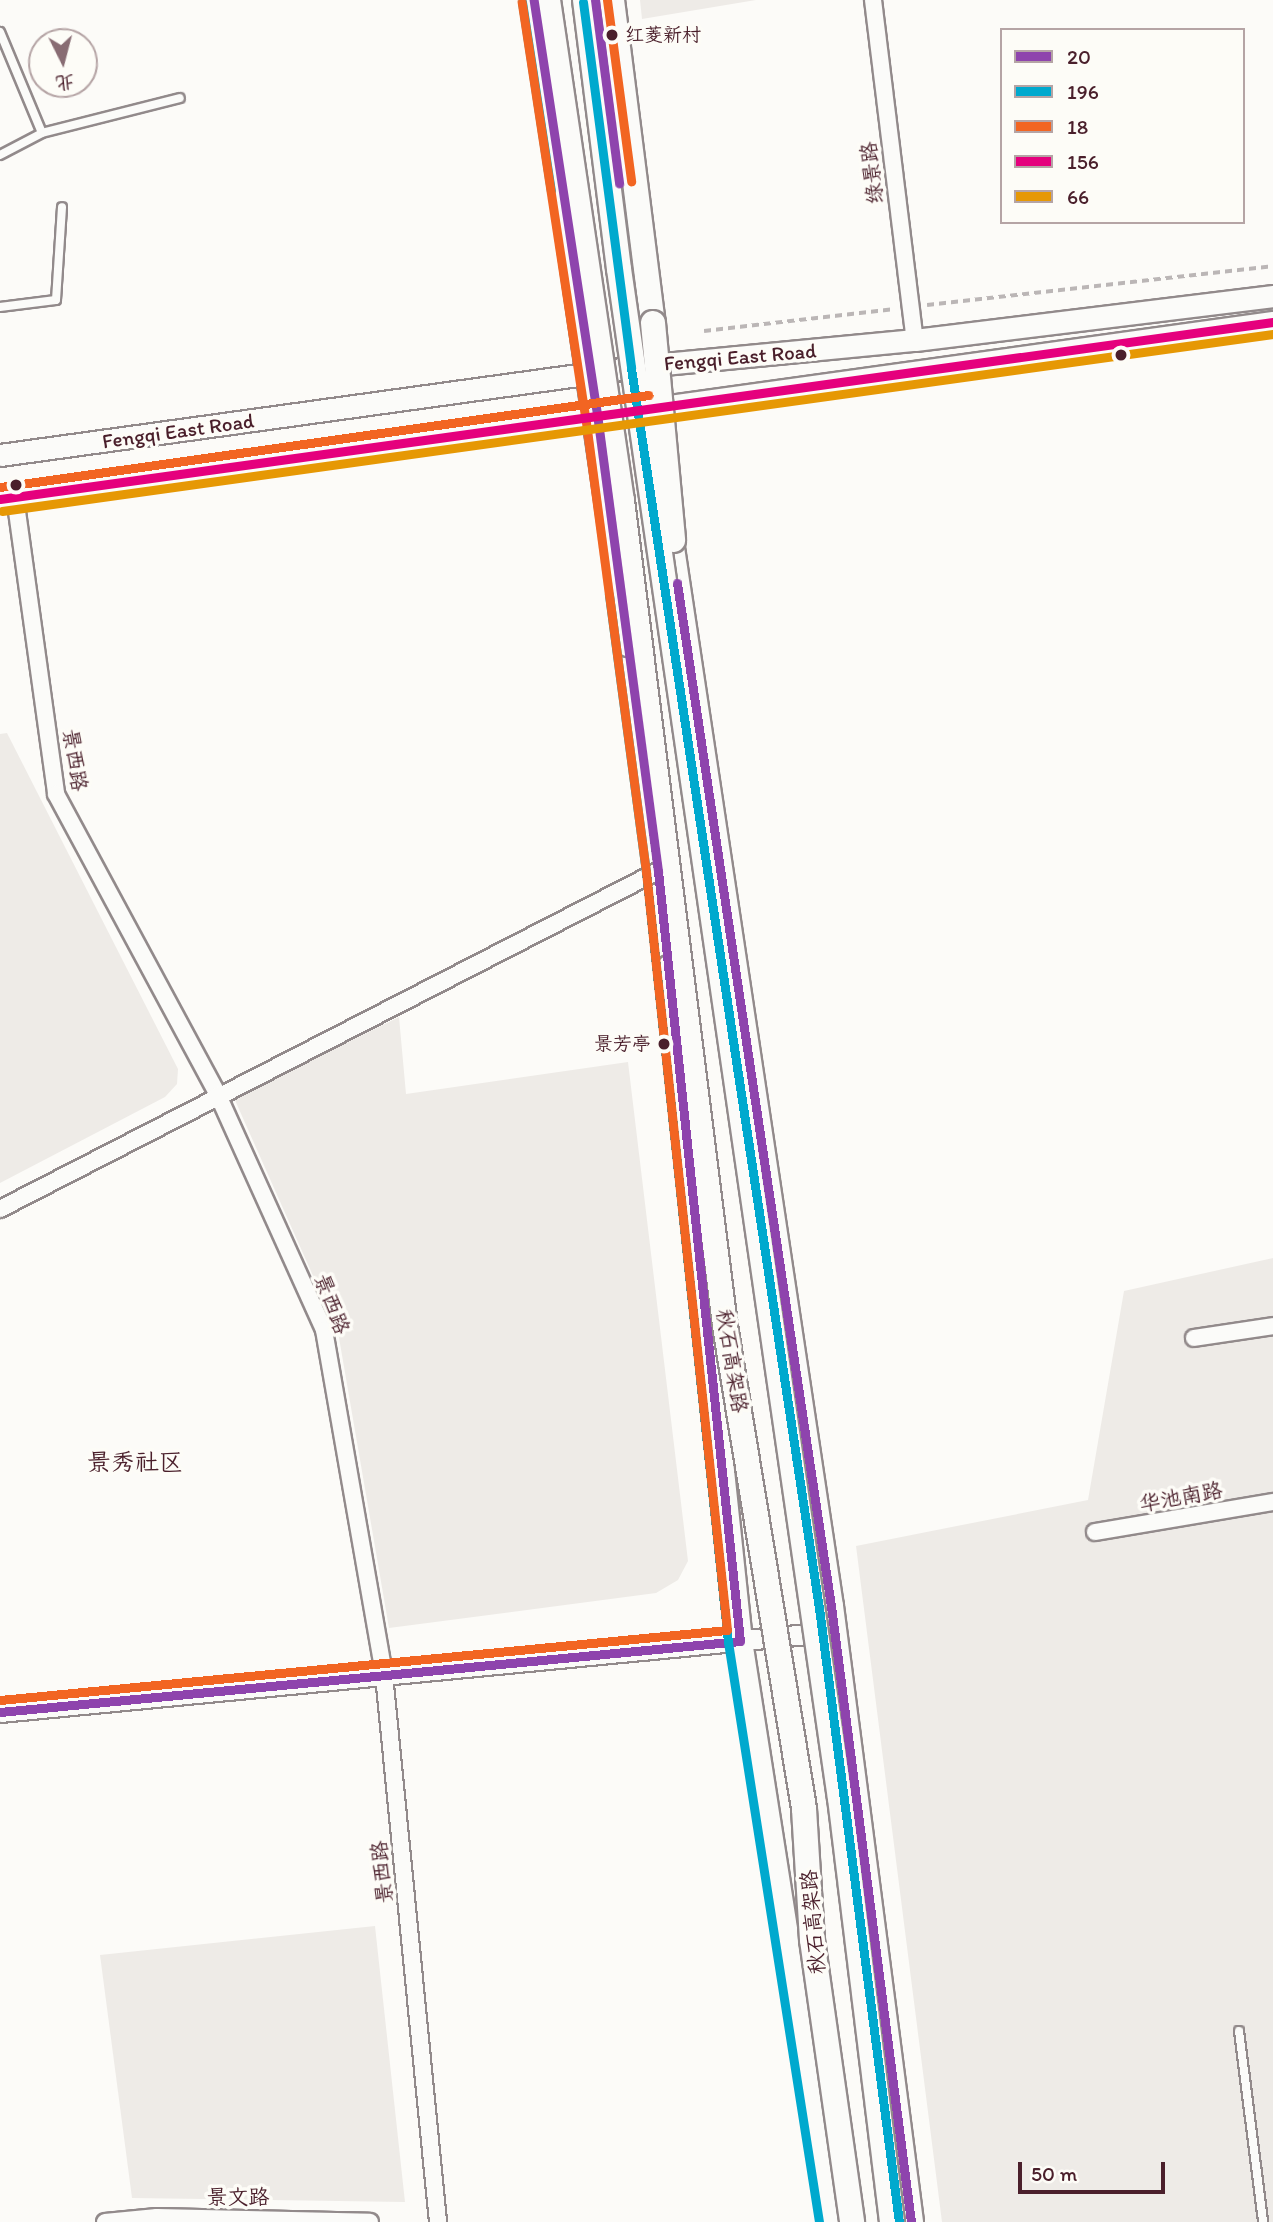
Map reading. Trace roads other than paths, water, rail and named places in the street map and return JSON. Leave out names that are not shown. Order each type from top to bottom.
[{"type":"main road","points":[[534,0],[597,414],[658,871],[740,1641],[831,2222]]},
{"type":"main road","name":"秋石高架路","points":[[546,0],[622,500],[725,1326],[804,1809],[812,1940],[852,2222]]},
{"type":"main road","name":"秋石高架路","points":[[585,0],[685,726],[840,1798],[897,2220]]},
{"type":"main road","points":[[595,0],[643,366],[834,1632],[897,2220]]},
{"type":"main road","points":[[612,0],[665,426],[685,726]]},
{"type":"main road","name":"Fengqi East Road","points":[[0,455],[643,366],[915,340],[1273,296]]},
{"type":"main road","name":"Fengqi East Road","points":[[8,498],[597,414],[651,410],[998,357],[1273,322]]},
{"type":"street","name":"绿景路","points":[[873,0],[915,340]]},
{"type":"street","name":"景西路","points":[[8,498],[56,794],[218,1095],[324,1330],[384,1675],[438,2222]]},
{"type":"street","points":[[0,1209],[658,871]]},
{"type":"street","points":[[1194,1338],[1273,1326]]},
{"type":"street","name":"华池南路","points":[[1096,1532],[1273,1503]]},
{"type":"street","points":[[0,1712],[834,1632]]},
{"type":"street","name":"景文路","points":[[105,2222],[157,2217],[370,2222]]},
{"type":"lane","points":[[0,32],[42,134]]},
{"type":"lane","points":[[0,155],[42,134],[180,98]]},
{"type":"lane","points":[[0,307],[56,300],[62,207]]},
{"type":"lane","points":[[1240,2031],[1263,2222]]},
{"type":"place","name":"红菱新村","points":[[612,35]]},
{"type":"place","name":"景芳亭","points":[[664,1044]]},
{"type":"district","name":"景秀社区","points":[[135,1462]]}]
